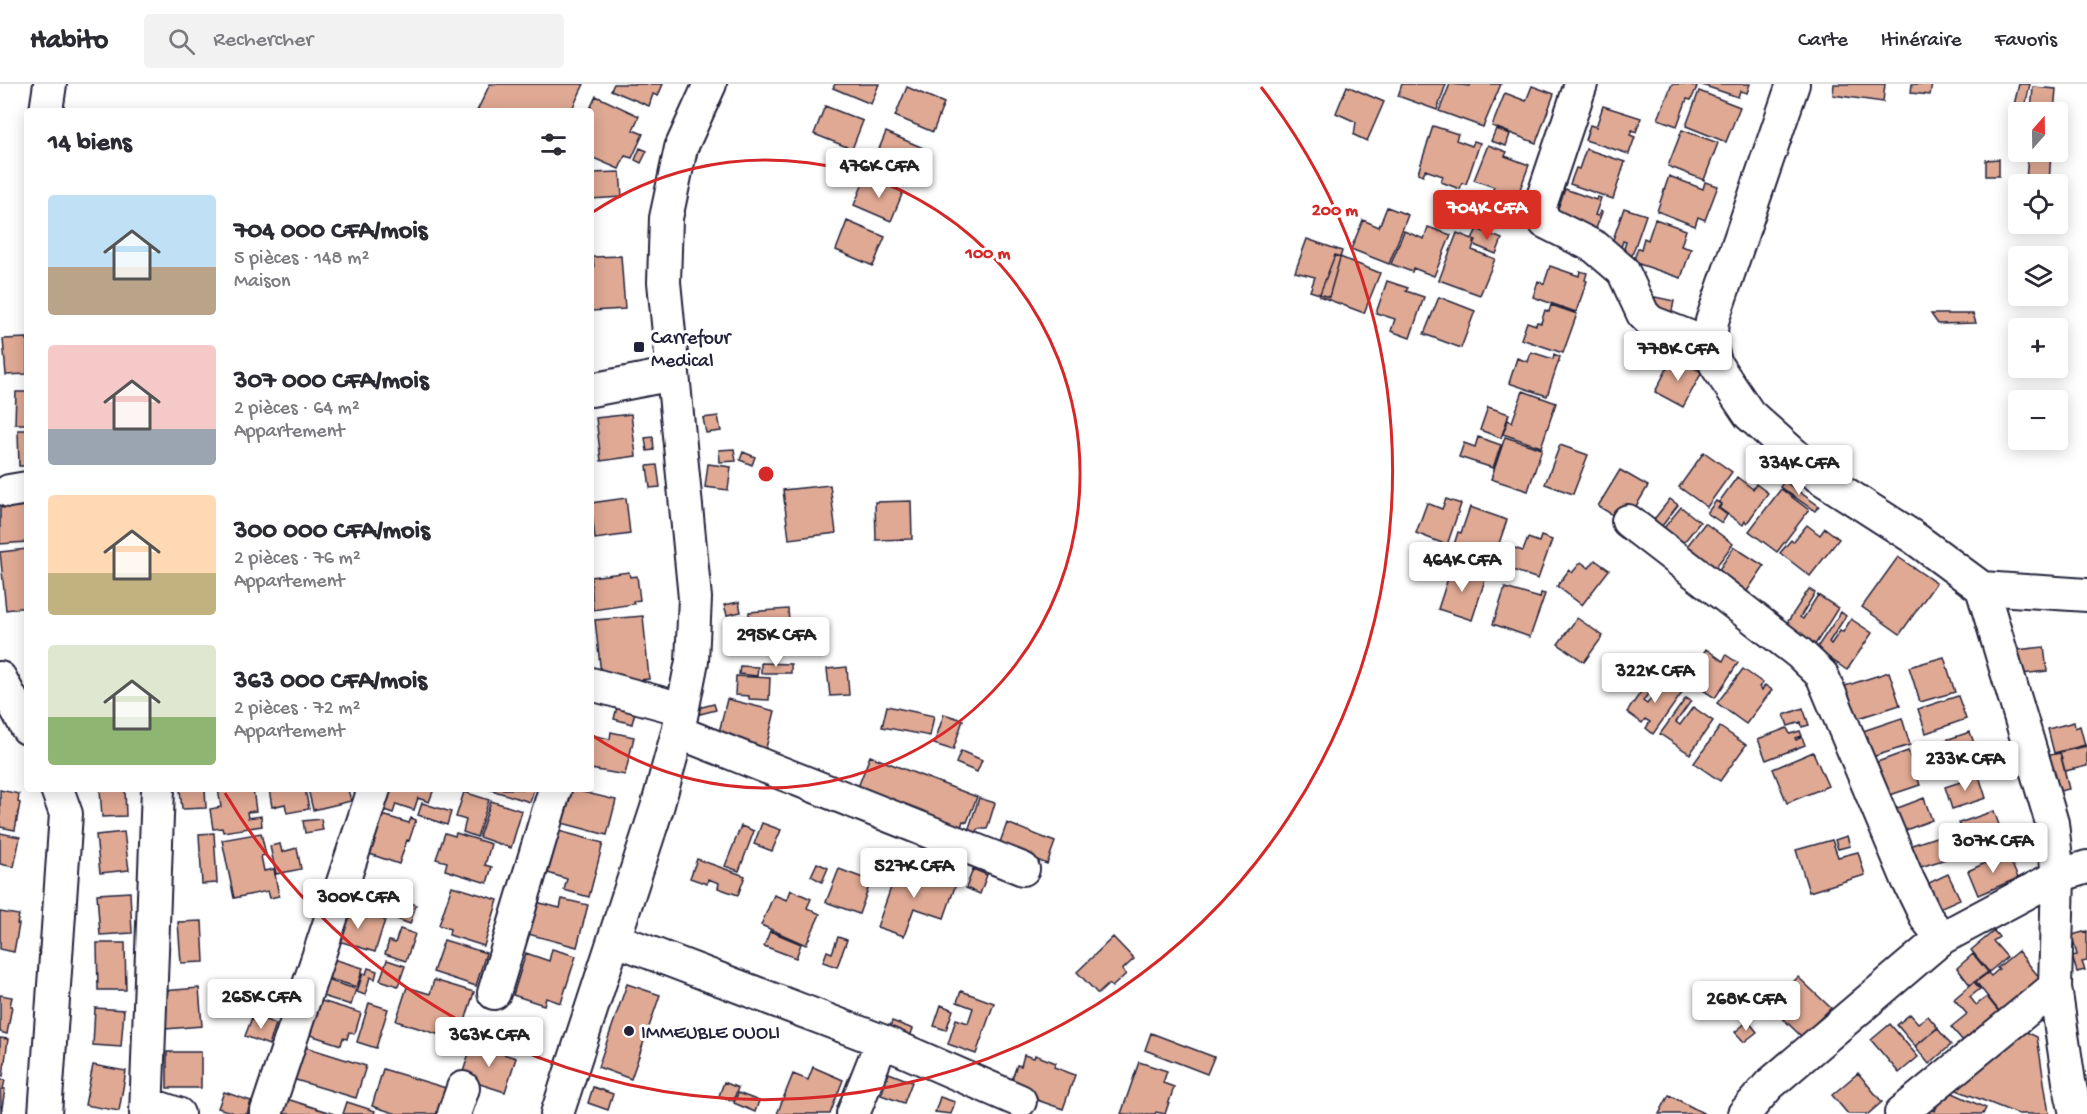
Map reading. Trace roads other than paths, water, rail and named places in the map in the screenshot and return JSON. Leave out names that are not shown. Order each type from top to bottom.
[{"type":"street","points":[[46,108],[50,84]]},
{"type":"street","points":[[557,1114],[657,808],[680,720],[692,661],[695,598],[664,282],[666,218],[681,148],[710,84]]},
{"type":"street","points":[[1581,84],[1539,209],[1545,222],[1595,247],[1623,271],[1643,314],[1651,322],[1710,345]]},
{"type":"street","points":[[1793,84],[1712,321],[1710,345],[1716,365],[1749,414],[1818,476],[1913,537],[1982,588],[2087,595]]},
{"type":"street","points":[[594,389],[673,374]]},
{"type":"street","points":[[1628,521],[1799,653],[1822,675],[1908,880],[1927,919],[1942,938]]},
{"type":"street","points":[[1982,588],[2052,823],[2073,871],[2055,987],[2076,1114]]},
{"type":"street","points":[[0,678],[24,722]]},
{"type":"street","points":[[594,685],[680,720],[1023,869]]},
{"type":"street","points":[[45,1114],[66,814],[58,792]]},
{"type":"street","points":[[158,792],[147,1109],[178,1114]]},
{"type":"street","points":[[266,1114],[373,792]]},
{"type":"street","points":[[494,993],[554,792]]},
{"type":"street","points":[[1744,1114],[1769,1085],[1942,938],[2073,871]]},
{"type":"street","points":[[614,939],[882,1041],[1020,1101]]},
{"type":"street","points":[[1901,1113],[2055,987]]},
{"type":"street","points":[[853,1114],[882,1041]]},
{"type":"place","name":"Carrefour Medical","points":[[639,347]]},
{"type":"place","name":"IMMEUBLE OUOLI","points":[[629,1031]]}]
